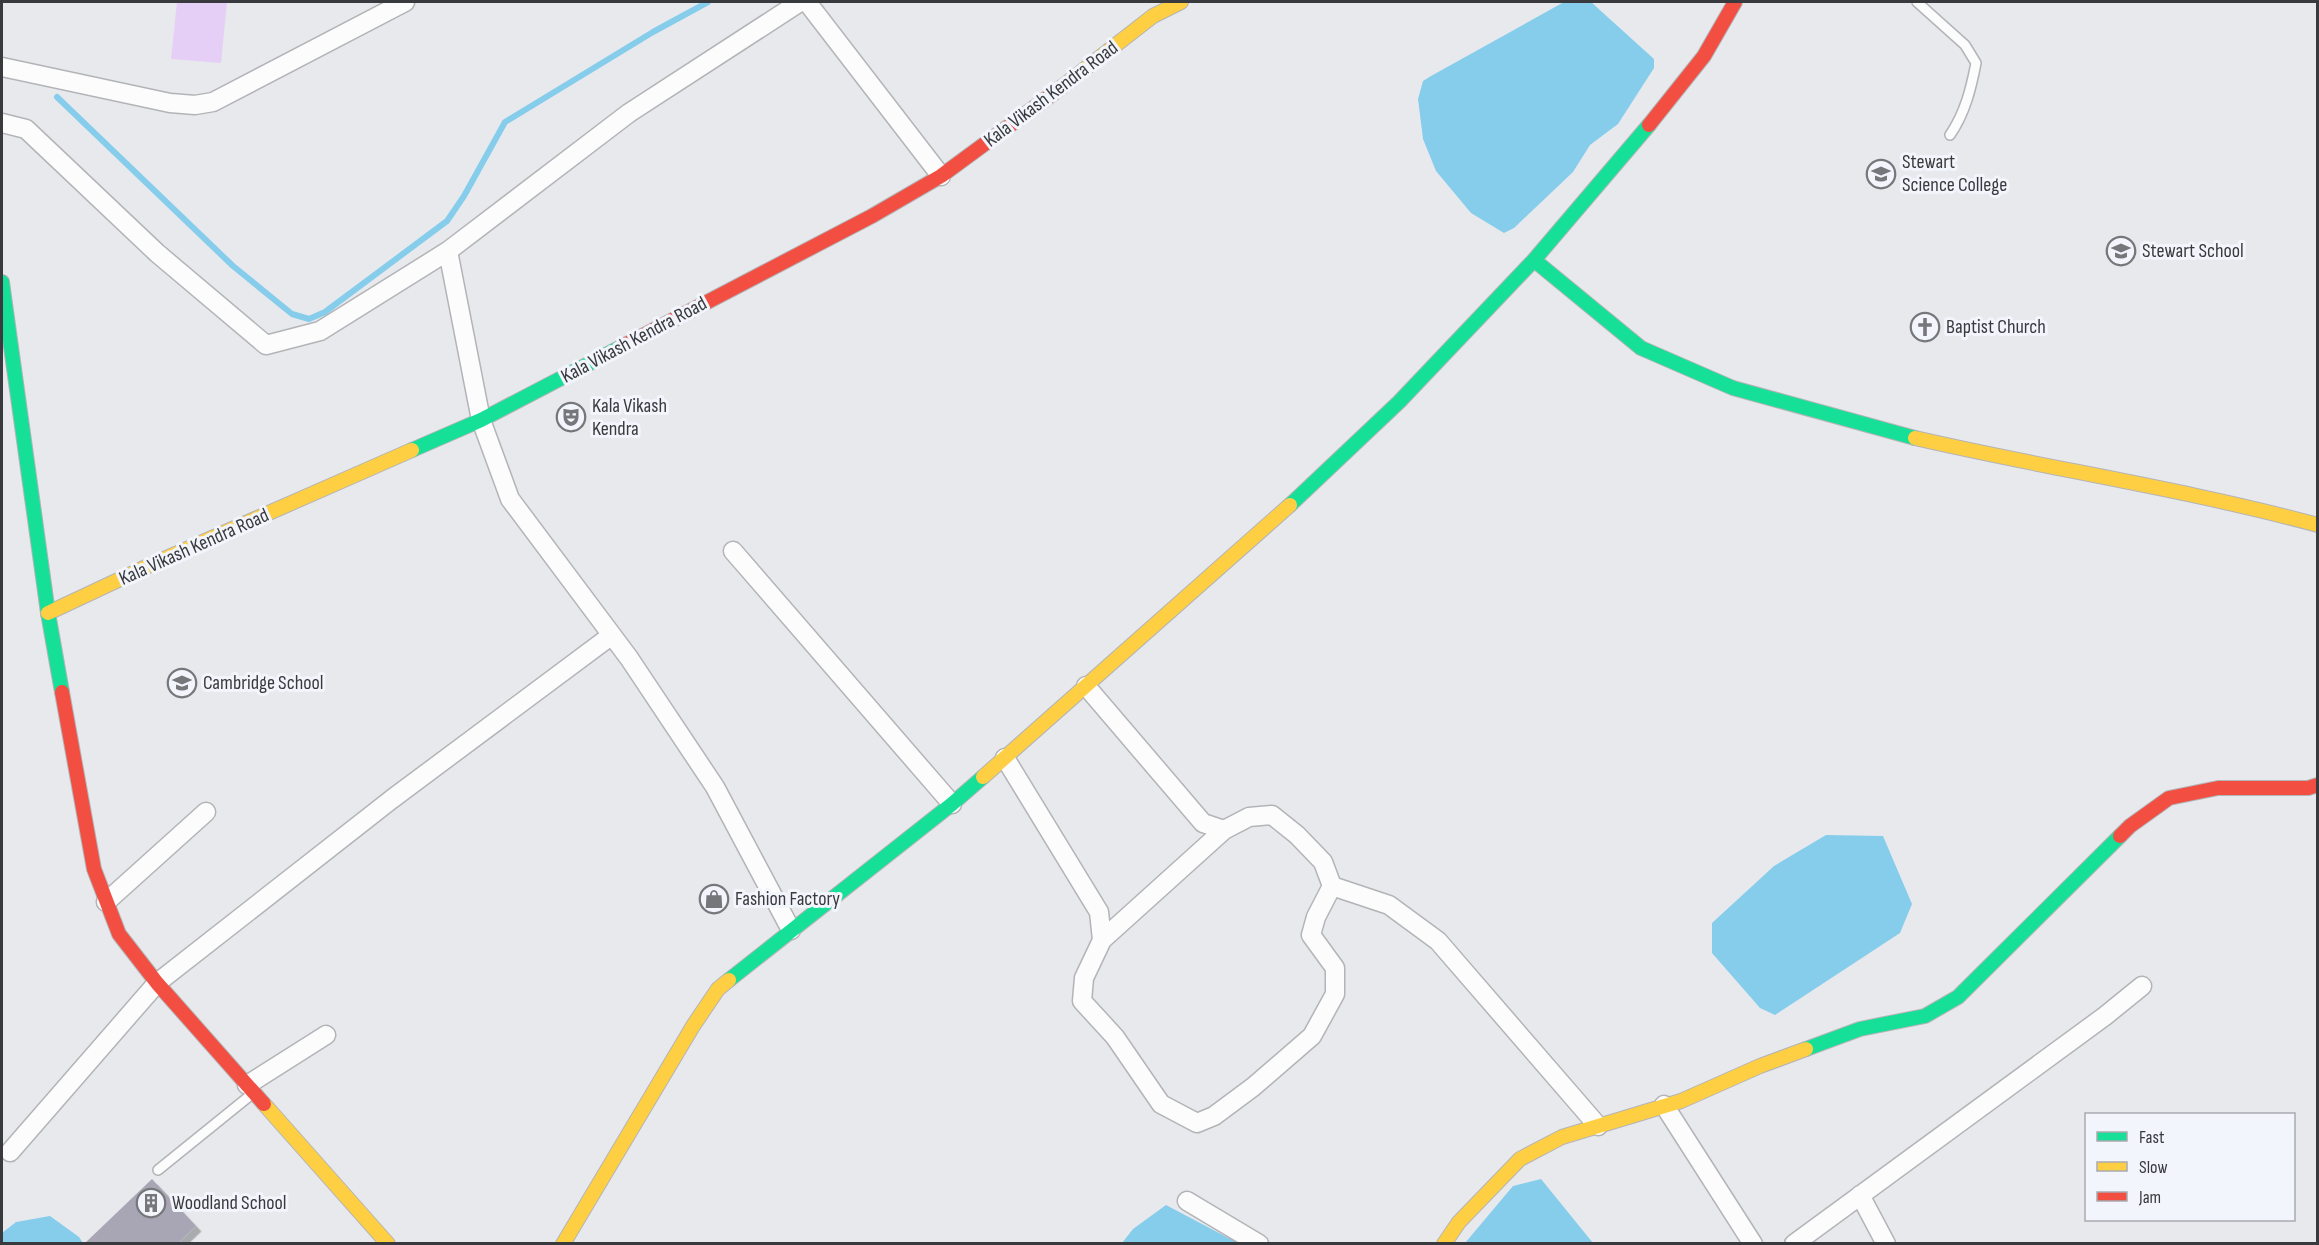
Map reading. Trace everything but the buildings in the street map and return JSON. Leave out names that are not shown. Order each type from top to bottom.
[{"type":"street","points":[[2,67],[170,103],[195,105],[213,102],[405,2]]},
{"type":"street","points":[[2,123],[26,129],[157,253],[266,345],[320,331],[448,251],[629,113],[800,2]]},
{"type":"street","points":[[807,2],[941,176]]},
{"type":"street","name":"Kala Vikash Kendra Road","points":[[48,613],[148,566],[482,420],[872,216],[941,176],[1062,87],[1148,9],[1182,2]]},
{"type":"street","points":[[563,1244],[693,1026],[718,989],[765,949],[952,804],[1258,536],[1399,402],[1534,260],[1704,56],[1735,2]]},
{"type":"street","points":[[448,251],[482,420],[510,499],[612,635],[715,787],[791,930]]},
{"type":"street","points":[[1534,260],[1641,348],[1732,388],[1880,430],[1943,445],[2248,506],[2318,525]]},
{"type":"street","points":[[2,282],[4,314],[48,613],[94,868],[118,934],[157,983],[388,1244]]},
{"type":"street","points":[[733,551],[952,804]]},
{"type":"street","points":[[10,1152],[157,983],[392,799],[612,635]]},
{"type":"street","points":[[1086,687],[1203,823],[1224,830]]},
{"type":"street","points":[[1005,758],[1099,912],[1102,940]]},
{"type":"street","points":[[1444,1244],[1459,1222],[1520,1159],[1562,1137],[1681,1101],[1760,1066],[1860,1029],[1925,1017],[1958,997],[2130,826],[2169,798],[2218,788],[2308,788],[2318,785]]},
{"type":"street","points":[[106,902],[206,812]]},
{"type":"street","points":[[1272,816],[1297,835],[1323,862],[1332,886],[1316,917],[1311,935],[1335,968],[1335,994],[1312,1036],[1253,1087],[1214,1116],[1197,1123],[1161,1104],[1115,1037],[1082,1001],[1084,978],[1102,940],[1224,830],[1249,817],[1272,816]]},
{"type":"street","points":[[1332,886],[1389,905],[1438,941],[1598,1125]]},
{"type":"street","points":[[1794,1244],[2105,1016],[2142,986]]},
{"type":"street","points":[[251,1089],[326,1035]]},
{"type":"street","points":[[1664,1106],[1753,1244]]},
{"type":"street","points":[[1860,1195],[1886,1244]]},
{"type":"street","points":[[1187,1201],[1259,1244]]},
{"type":"lane","points":[[1917,2],[1965,45],[1976,63],[1971,88],[1960,121],[1950,135]]},
{"type":"lane","points":[[158,1170],[251,1089]]},
{"type":"shaded area","points":[[177,2],[227,2],[221,63],[171,59]]},
{"type":"water","points":[[1564,2],[1591,2],[1654,59],[1654,68],[1618,124],[1590,145],[1573,172],[1514,228],[1504,233],[1471,213],[1436,171],[1423,139],[1418,99],[1423,81]]},
{"type":"water","points":[[1826,835],[1883,836],[1912,904],[1900,933],[1775,1015],[1760,1008],[1712,953],[1712,923],[1774,866]]},
{"type":"water","points":[[1541,1179],[1593,1243],[1465,1243],[1513,1186]]},
{"type":"water","points":[[1166,1205],[1238,1243],[1122,1243],[1133,1229]]},
{"type":"water","points":[[50,1216],[79,1237],[83,1243],[2,1243],[2,1233],[16,1222]]},
{"type":"waterway","points":[[57,97],[233,266],[292,314],[309,319],[325,312],[447,221],[464,196],[505,122],[653,32],[708,2]]},
{"type":"traffic: fast","points":[[1290,505],[1399,402],[1534,260],[1649,125]]},
{"type":"traffic: fast","points":[[1534,260],[1641,348],[1733,388],[1915,438]]},
{"type":"traffic: fast","points":[[2,282],[48,613],[62,692]]},
{"type":"traffic: fast","points":[[412,450],[481,420],[621,347]]},
{"type":"traffic: fast","points":[[729,980],[983,777]]},
{"type":"traffic: fast","points":[[1806,1049],[1860,1029],[1925,1016],[1958,997],[2120,836]]},
{"type":"traffic: slow","points":[[1054,93],[1153,16],[1181,2]]},
{"type":"traffic: slow","points":[[1915,438],[2218,501],[2318,525]]},
{"type":"traffic: slow","points":[[48,613],[148,566],[412,450]]},
{"type":"traffic: slow","points":[[983,777],[1290,505]]},
{"type":"traffic: slow","points":[[563,1244],[693,1026],[718,989],[729,980]]},
{"type":"traffic: slow","points":[[1444,1244],[1459,1222],[1520,1159],[1562,1137],[1681,1101],[1760,1066],[1806,1049]]},
{"type":"traffic: slow","points":[[264,1104],[388,1244]]},
{"type":"traffic: jam","points":[[1649,125],[1704,56],[1735,2]]},
{"type":"traffic: jam","points":[[621,347],[872,216],[941,176],[1054,93]]},
{"type":"traffic: jam","points":[[62,692],[94,869],[119,934],[157,983],[264,1104]]},
{"type":"traffic: jam","points":[[2120,836],[2169,798],[2218,788],[2308,788],[2318,785]]},
{"type":"place","name":"Stewart Science College","points":[[1881,174]]},
{"type":"place","name":"Stewart School","points":[[2121,251]]},
{"type":"place","name":"Baptist Church","points":[[1925,327]]},
{"type":"place","name":"Kala Vikash Kendra","points":[[571,417]]},
{"type":"place","name":"Cambridge School","points":[[182,683]]},
{"type":"place","name":"Fashion Factory","points":[[714,899]]},
{"type":"place","name":"Woodland School","points":[[151,1203]]}]
